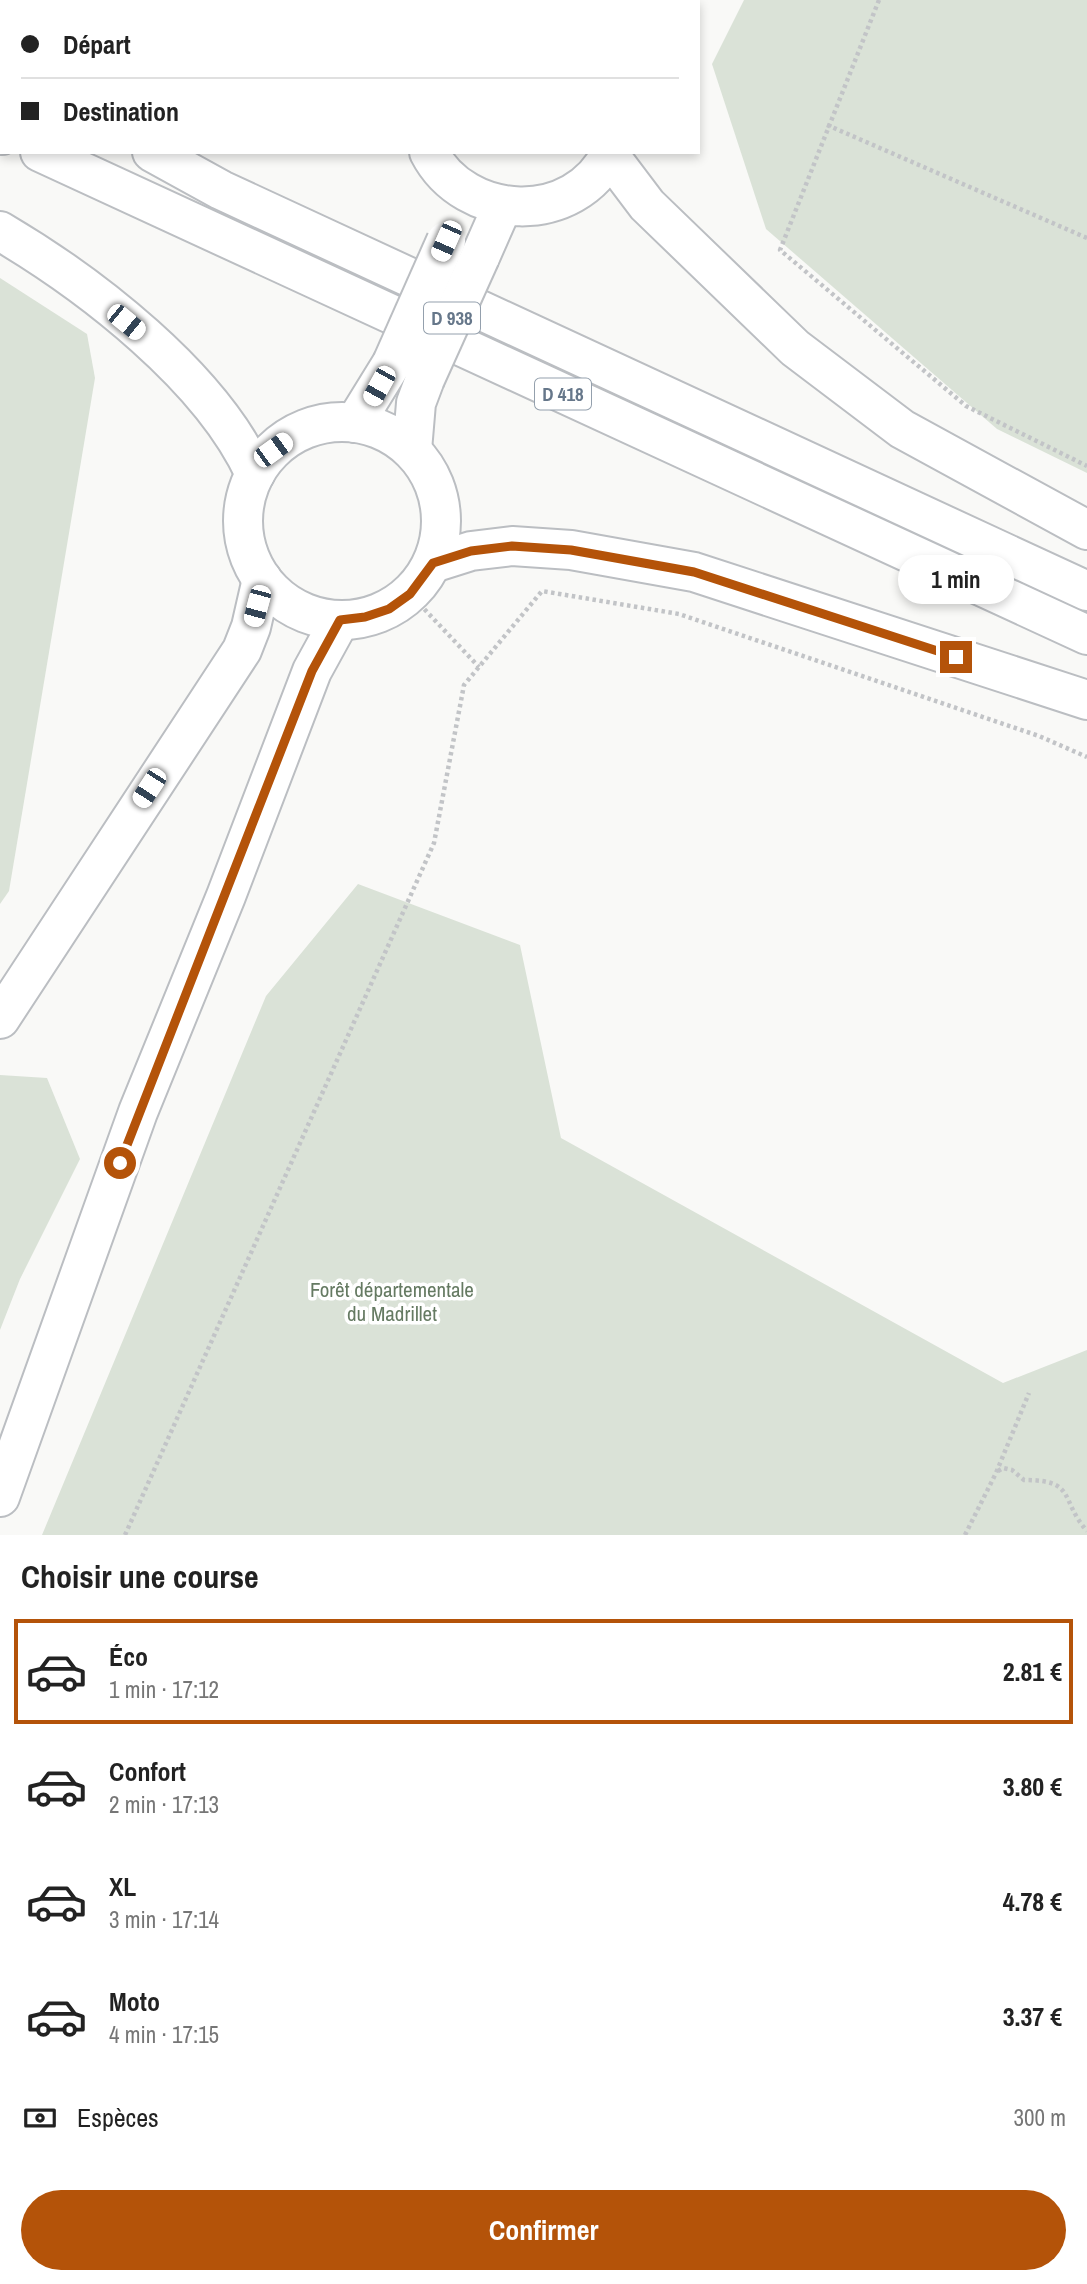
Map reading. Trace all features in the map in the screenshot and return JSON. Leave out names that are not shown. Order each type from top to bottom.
[{"type":"highway","name":"D 418","points":[[44,154],[1087,635]]},
{"type":"highway","name":"D 418","points":[[156,154],[221,190],[1087,591]]},
{"type":"highway","points":[[430,154],[436,167],[460,189],[480,200],[502,207],[534,207],[564,199],[590,181],[610,154],[648,205],[794,348],[902,429],[1087,530]]},
{"type":"highway","name":"D 938","points":[[460,189],[463,249]]},
{"type":"highway","name":"D 938","points":[[355,423],[408,371],[463,249],[502,207]]},
{"type":"highway","points":[[0,231],[49,260],[146,338],[220,412],[255,474]]},
{"type":"highway","name":"D 938","points":[[408,371],[416,403],[412,450]]},
{"type":"highway","points":[[355,423],[386,432],[412,450],[432,480],[441,515],[440,539],[433,563],[410,594],[389,609],[365,617],[340,620],[310,615],[283,601],[262,579],[249,555],[243,527],[245,500],[255,474],[273,450],[297,433],[325,424],[355,423]]},
{"type":"highway","points":[[433,563],[471,551],[512,546],[571,550],[694,572],[1087,700]]},
{"type":"highway","points":[[0,1019],[242,650],[251,627],[262,579]]},
{"type":"highway","points":[[0,1497],[138,1112],[226,896],[312,671],[340,620]]},
{"type":"path","points":[[879,0],[827,125],[780,250],[966,406],[1087,466]]},
{"type":"path","points":[[827,125],[1087,238]]},
{"type":"path","points":[[125,1535],[434,843],[464,685],[542,591],[679,614],[1039,736],[1087,757]]},
{"type":"path","points":[[410,594],[479,667]]},
{"type":"path","points":[[965,1535],[996,1472],[1028,1393]]},
{"type":"path","points":[[996,1472],[1003,1468],[1012,1470],[1024,1480],[1046,1480],[1061,1486],[1070,1507],[1087,1531]]},
{"type":"green space","points":[[744,0],[1087,0],[1087,473],[997,429],[766,229],[712,64]]},
{"type":"green space","points":[[0,278],[87,334],[95,378],[9,891],[0,904]]},
{"type":"green space","name":"Forêt départementale du Madrillet","points":[[358,884],[520,945],[561,1138],[1003,1383],[1087,1350],[1087,1535],[42,1535],[266,996]]},
{"type":"green space","points":[[0,1075],[47,1078],[80,1159],[20,1279],[0,1330]]},
{"type":"route","points":[[120,1163],[312,671],[340,620],[365,617],[389,609],[410,594],[433,563],[471,551],[512,546],[571,550],[694,572],[956,657]]}]
